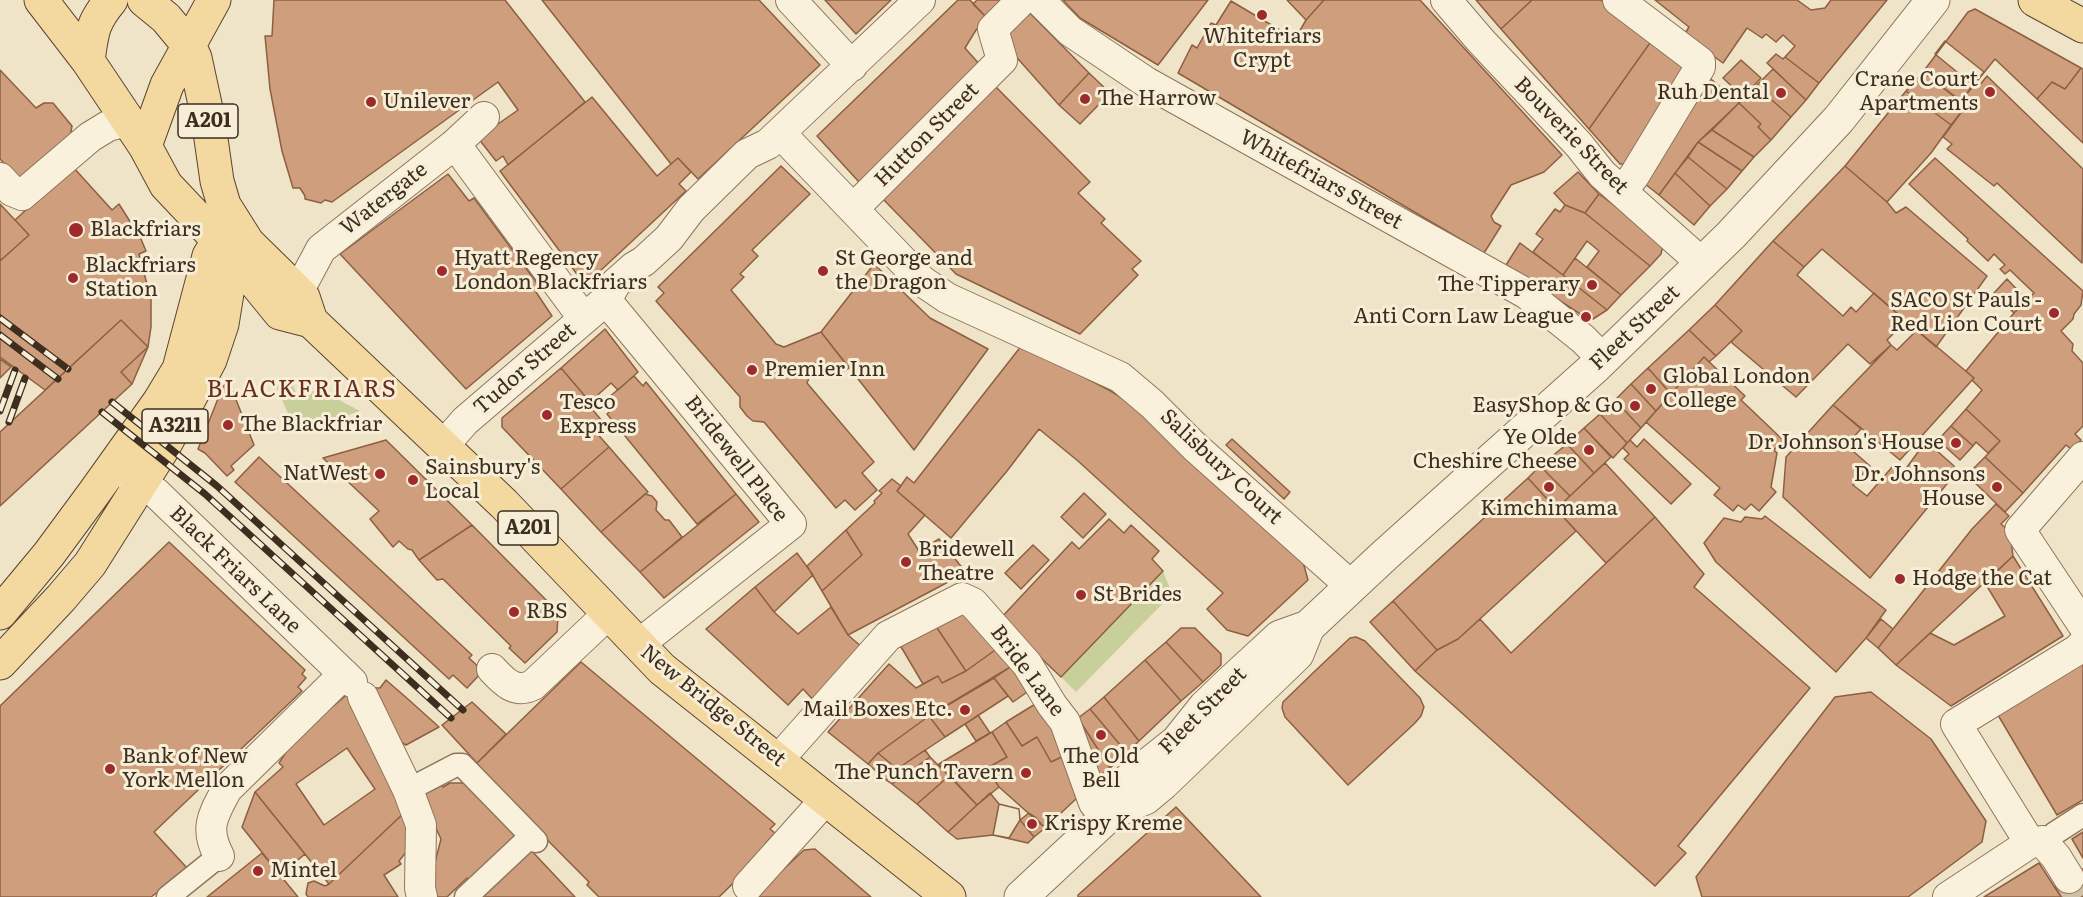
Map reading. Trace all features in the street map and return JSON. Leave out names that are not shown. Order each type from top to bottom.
[{"type":"main road","name":"A201","points":[[41,0],[88,61],[137,134]]},
{"type":"main road","points":[[88,61],[93,26],[111,0]]},
{"type":"main road","name":"A201","points":[[144,0],[166,18],[190,47],[198,70],[208,118],[213,160],[231,231]]},
{"type":"main road","points":[[137,134],[190,47],[214,0]]},
{"type":"main road","points":[[2035,0],[2083,26]]},
{"type":"main road","name":"New Bridge Street","points":[[137,134],[166,185],[231,231],[298,292],[303,297],[312,321],[504,504],[662,669],[949,897]]},
{"type":"main road","name":"New Bridge Street","points":[[231,231],[280,313],[312,321]]},
{"type":"main road","name":"A3211","points":[[0,613],[49,554],[159,402],[179,369],[209,256],[231,231]]},
{"type":"main road","name":"A3211","points":[[0,663],[90,564],[162,450],[210,360],[222,324],[228,287],[231,231]]},
{"type":"street","points":[[790,0],[852,66]]},
{"type":"street","name":"Tudor Street","points":[[444,445],[465,421],[607,298],[625,295],[633,289],[760,167],[774,138],[920,0]]},
{"type":"street","name":"Hutton Street","points":[[853,209],[1002,60],[993,29],[1022,0]]},
{"type":"street","name":"Whitefriars Street","points":[[1040,0],[1070,32],[1146,82],[1527,294],[1583,339],[1603,359]]},
{"type":"street","name":"Bouverie Street","points":[[1446,0],[1481,41],[1579,145],[1602,174],[1702,264]]},
{"type":"street","points":[[1618,0],[1700,62],[1700,67],[1634,176],[1622,191]]},
{"type":"street","name":"Fleet Street","points":[[1021,897],[1110,814],[1128,781],[1177,742],[1205,707],[1230,683],[1280,637],[1308,627],[1603,359],[1702,264],[1839,119],[1933,0]]},
{"type":"street","name":"Watergate","points":[[298,292],[321,249],[455,144],[484,117]]},
{"type":"street","points":[[0,178],[12,191],[22,195],[90,137],[108,126],[137,134]]},
{"type":"street","name":"Salisbury Court","points":[[774,138],[853,209],[922,281],[947,298],[1120,377],[1351,586]]},
{"type":"street","points":[[455,144],[584,319]]},
{"type":"street","name":"Bridewell Place","points":[[607,298],[791,524],[638,645]]},
{"type":"street","points":[[2083,457],[2020,530],[2083,625]]},
{"type":"street","name":"Black Friars Lane","points":[[113,465],[156,493],[353,684],[408,790],[421,825],[420,888],[422,897]]},
{"type":"street","name":"Bride Lane","points":[[778,760],[888,636],[962,598],[973,603],[1027,664],[1065,722],[1094,803],[1110,814]]},
{"type":"street","points":[[492,669],[507,684],[518,689],[534,685],[608,614]]},
{"type":"street","points":[[2069,878],[2056,856],[2042,841],[2043,838],[1956,724],[2077,650],[2083,644]]},
{"type":"street","points":[[168,897],[219,856],[211,842],[210,828],[215,812],[227,789],[353,684]]},
{"type":"street","points":[[408,790],[456,765],[462,765],[533,838],[466,897]]},
{"type":"street","points":[[748,886],[826,799]]},
{"type":"street","points":[[1948,897],[2083,815]]},
{"type":"green space","points":[[291,380],[298,398],[318,389],[360,411],[313,428],[309,419],[293,425],[276,386]]},
{"type":"green space","points":[[1163,571],[1172,594],[1076,692],[1061,677]]},
{"type":"building","name":"Unilever","points":[[274,0],[505,0],[585,102],[508,165],[503,156],[496,161],[478,138],[518,110],[498,82],[332,202],[325,200],[321,203],[305,199],[300,188],[293,188],[282,151],[270,89],[265,36],[272,36]]},
{"type":"building","points":[[542,0],[759,0],[820,65],[698,179],[678,158],[671,164]]},
{"type":"building","points":[[825,0],[891,0],[856,34]]},
{"type":"building","points":[[958,0],[970,0],[985,16],[1008,0],[976,30],[965,48],[981,66],[859,182],[817,136]]},
{"type":"building","points":[[977,0],[1003,0],[985,16],[973,4]]},
{"type":"building","points":[[1063,0],[1208,0],[1158,65],[1080,18]]},
{"type":"building","points":[[1287,0],[1324,0],[1306,20]]},
{"type":"building","points":[[1324,0],[1420,0],[1562,155],[1544,172],[1511,185],[1491,216],[1494,222],[1501,226],[1484,253],[1178,73],[1192,45],[1197,48],[1211,23],[1216,25],[1231,1],[1295,39],[1306,20]]},
{"type":"building","points":[[1476,0],[1532,0],[1501,29]]},
{"type":"building","points":[[1532,0],[1601,0],[1652,40],[1589,129],[1501,29]]},
{"type":"building","points":[[1655,0],[1797,0],[1811,10],[1825,8],[1831,0],[1887,0],[1819,83],[1785,57],[1795,46],[1783,35],[1776,42],[1766,34],[1762,38],[1747,28],[1723,63],[1684,35],[1689,27]]},
{"type":"building","points":[[1026,9],[1089,73],[1059,105],[1003,42]]},
{"type":"building","points":[[1975,9],[2081,68],[2065,89],[2052,82],[2037,99],[1995,59],[1961,101],[1923,72],[1968,12]]},
{"type":"building","points":[[1652,40],[1686,69],[1626,164],[1620,164],[1589,129]]},
{"type":"building","points":[[1945,41],[1984,72],[1973,85],[1935,54]]},
{"type":"building","points":[[1776,54],[1783,59],[1785,57],[1819,83],[1806,100],[1767,63]]},
{"type":"building","points":[[1741,60],[1761,78],[1743,97],[1723,78]]},
{"type":"building","points":[[2081,68],[2083,69],[2083,143],[2037,99],[2052,82],[2065,89]]},
{"type":"building","name":"Ruh Dental","points":[[1773,69],[1806,100],[1791,117],[1756,86]]},
{"type":"building","points":[[0,70],[36,108],[44,103],[53,103],[72,126],[70,137],[19,179],[0,159]]},
{"type":"building","points":[[1923,72],[1966,106],[1951,125],[1906,91]]},
{"type":"building","name":"The Harrow","points":[[1089,73],[1110,93],[1080,124],[1059,105]]},
{"type":"building","points":[[1705,74],[1739,103],[1698,142],[1659,195],[1640,180]]},
{"type":"building","points":[[1987,76],[2083,169],[2082,263],[1997,183],[1994,186],[1947,149],[1952,144],[1943,137],[1966,106],[1961,101],[1975,82],[1979,86]]},
{"type":"building","points":[[995,86],[1090,182],[1078,193],[1105,219],[1101,223],[1141,261],[1132,269],[1138,275],[1080,334],[956,274],[881,197]]},
{"type":"building","points":[[1756,86],[1791,117],[1771,140],[1758,127],[1761,124],[1739,103]]},
{"type":"building","points":[[1906,91],[1951,125],[1931,153],[1887,202],[1845,166]]},
{"type":"building","points":[[592,97],[657,176],[678,158],[691,172],[679,184],[686,191],[585,285],[500,171]]},
{"type":"building","points":[[1739,103],[1761,124],[1758,127],[1771,140],[1754,157],[1712,130]]},
{"type":"building","points":[[1712,130],[1754,157],[1742,171],[1698,142]]},
{"type":"building","points":[[1698,142],[1742,171],[1727,189],[1688,157]]},
{"type":"building","points":[[1688,157],[1727,189],[1710,206],[1675,173]]},
{"type":"building","points":[[1935,158],[2083,291],[2081,305],[2073,319],[2061,331],[2073,344],[2072,351],[2083,363],[2083,426],[2075,434],[2081,440],[2072,450],[2066,445],[2023,493],[1985,457],[2000,441],[1966,409],[1982,390],[1966,371],[2014,313],[2034,293],[2010,270],[2005,274],[2000,269],[2005,265],[1994,254],[1988,261],[1909,184]]},
{"type":"building","points":[[781,166],[810,194],[752,250],[758,256],[740,274],[744,277],[731,290],[776,344],[784,347],[821,332],[849,368],[836,375],[815,363],[807,383],[874,462],[862,473],[877,490],[855,510],[845,500],[836,508],[764,422],[753,421],[747,416],[740,407],[740,397],[656,301],[664,293],[658,287]]},
{"type":"building","points":[[1845,166],[1887,202],[1896,213],[1906,207],[1987,276],[1936,347],[1822,249],[1804,267],[1773,241]]},
{"type":"building","name":"Blackfriars Station","points":[[73,167],[112,210],[119,204],[141,239],[146,251],[139,254],[151,299],[151,327],[148,347],[121,320],[45,390],[0,357],[0,261],[29,235],[15,220]]},
{"type":"building","points":[[1578,172],[1599,194],[1585,213],[1565,205],[1554,193]]},
{"type":"building","points":[[1675,173],[1710,206],[1694,225],[1659,195]]},
{"type":"building","name":"Hyatt Regency London Blackfriars","points":[[448,174],[469,201],[474,198],[539,286],[534,289],[552,316],[466,389],[340,254]]},
{"type":"building","points":[[1599,194],[1646,229],[1663,245],[1661,254],[1650,266],[1585,213]]},
{"type":"building","points":[[0,204],[29,235],[0,261]]},
{"type":"building","points":[[1565,205],[1585,213],[1650,266],[1621,295],[1587,267],[1599,251],[1587,241],[1563,275],[1533,252],[1543,239],[1536,234],[1555,209],[1560,212]]},
{"type":"building","points":[[1773,241],[1804,267],[1797,275],[1843,316],[1851,307],[1856,312],[1874,293],[1906,321],[1887,340],[1891,345],[1870,364],[1848,344],[1796,397],[1731,342],[1742,331],[1715,305]]},
{"type":"building","points":[[1520,243],[1607,310],[1593,319],[1580,314],[1506,265]]},
{"type":"building","name":"The Tipperary","points":[[1575,258],[1621,295],[1607,310],[1563,275]]},
{"type":"building","points":[[874,264],[930,318],[988,349],[914,450],[821,332]]},
{"type":"building","points":[[2007,279],[2027,300],[2014,313],[1994,293]]},
{"type":"building","points":[[1715,305],[1742,331],[1716,356],[1689,330]]},
{"type":"building","points":[[121,320],[148,347],[121,372],[132,384],[0,506],[0,432]]},
{"type":"building","points":[[605,329],[638,372],[618,390],[611,383],[590,402],[561,368]]},
{"type":"building","points":[[1689,330],[1716,356],[1709,362],[1704,357],[1671,394],[1648,368]]},
{"type":"building","points":[[1917,330],[1974,378],[1900,460],[1833,405],[1891,345],[1897,350]]},
{"type":"building","points":[[1022,345],[1135,406],[1303,562],[1308,580],[1248,636],[1227,630],[1207,609],[1223,593],[1078,461],[1039,429],[951,538],[897,491],[907,477],[914,483]]},
{"type":"building","points":[[148,347],[132,384],[121,372]]},
{"type":"building","points":[[1704,357],[1745,396],[1741,400],[1783,440],[1774,450],[1777,453],[1771,487],[1776,492],[1759,511],[1751,504],[1745,510],[1738,505],[1733,511],[1714,495],[1720,488],[1646,422]]},
{"type":"building","points":[[0,359],[11,367],[0,378]]},
{"type":"building","points":[[561,368],[590,402],[588,404],[602,421],[593,429],[609,447],[561,489],[502,427],[502,418]]},
{"type":"building","name":"Global London College","points":[[1648,368],[1671,394],[1656,411],[1631,384]]},
{"type":"building","points":[[634,376],[643,386],[646,382],[736,494],[697,524],[607,414],[615,406],[608,398]]},
{"type":"building","name":"The Blackfriar","points":[[227,384],[231,387],[254,445],[231,466],[234,470],[227,476],[205,453],[198,449],[223,386]]},
{"type":"building","name":"EasyShop & Go","points":[[1631,384],[1656,411],[1641,428],[1615,400]]},
{"type":"building","points":[[1615,400],[1641,428],[1627,443],[1600,414]]},
{"type":"building","points":[[1833,405],[1861,429],[1846,445],[1870,466],[1853,485],[1867,496],[1893,466],[1902,474],[1926,441],[1954,466],[1955,474],[1870,578],[1783,497],[1786,457]]},
{"type":"building","points":[[1966,409],[2000,441],[1988,453],[1976,442],[1973,446],[1951,426]]},
{"type":"building","points":[[1600,414],[1627,443],[1613,458],[1584,428]]},
{"type":"building","name":"Dr Johnson's House","points":[[1951,426],[1973,446],[1960,460],[1938,440]]},
{"type":"building","name":"Ye Olde Cheshire Cheese","points":[[1584,428],[1611,457],[1594,473],[1567,444]]},
{"type":"building","points":[[1232,439],[1290,492],[1284,499],[1226,445]]},
{"type":"building","points":[[1644,439],[1691,484],[1671,504],[1624,459],[1629,454],[1623,448],[1630,440],[1637,447]]},
{"type":"building","points":[[386,440],[472,525],[419,560],[412,550],[399,541],[393,547],[370,519],[379,511],[323,458]]},
{"type":"building","points":[[1567,444],[1594,473],[1570,496],[1540,466]]},
{"type":"building","points":[[609,447],[648,492],[601,532],[561,489]]},
{"type":"building","points":[[259,457],[472,655],[469,658],[483,671],[467,688],[453,675],[449,679],[235,482]]},
{"type":"building","name":"Dr. Johnsons House","points":[[1985,457],[2023,493],[2005,512],[1967,475]]},
{"type":"building","points":[[1605,463],[1655,517],[1606,563],[1556,509]]},
{"type":"building","name":"Kimchimama","points":[[1540,466],[1570,496],[1556,509],[1528,478]]},
{"type":"building","points":[[1528,478],[1576,531],[1458,639],[1437,650],[1393,601]]},
{"type":"building","name":"Bridewell Theatre","points":[[892,479],[901,486],[897,491],[925,515],[908,534],[919,551],[939,539],[964,570],[950,581],[848,635],[822,591],[862,555],[846,530],[875,503],[874,501],[882,493],[879,491]]},
{"type":"building","points":[[1084,493],[1106,514],[1083,538],[1061,517]]},
{"type":"building","points":[[645,494],[652,496],[657,502],[656,510],[665,520],[669,520],[682,537],[640,572],[601,532]]},
{"type":"building","points":[[736,494],[759,522],[664,598],[640,572]]},
{"type":"building","points":[[1996,504],[2009,516],[2001,524],[2010,532],[2013,556],[1896,665],[1878,648],[1972,529]]},
{"type":"building","points":[[1765,516],[1886,610],[1866,638],[1836,672],[1716,562],[1704,543],[1724,518],[1741,522],[1745,517],[1762,519]]},
{"type":"building","points":[[1655,517],[1704,574],[1694,587],[1810,688],[1678,846],[1686,853],[1655,886],[1415,671],[1437,650],[1458,639],[1480,619],[1511,653]]},
{"type":"building","name":"St Brides","points":[[1109,519],[1124,533],[1131,525],[1159,551],[1152,559],[1163,571],[1061,677],[1000,619],[1072,542],[1079,549]]},
{"type":"building","points":[[472,525],[553,607],[558,616],[557,632],[525,663],[509,648],[511,646],[443,579],[437,580],[419,560]]},
{"type":"building","points":[[846,530],[862,555],[822,591],[807,566]]},
{"type":"building","name":"Bank of New York Mellon","points":[[169,542],[305,670],[302,674],[306,678],[298,687],[302,691],[154,832],[188,869],[151,897],[0,897],[0,706]]},
{"type":"building","points":[[1033,545],[1049,560],[1021,589],[1005,573]]},
{"type":"building","points":[[797,553],[813,575],[774,612],[755,587]]},
{"type":"building","points":[[2013,556],[2063,636],[1951,706],[1896,665],[1930,633],[1954,645],[2005,616],[1985,583]]},
{"type":"building","points":[[755,587],[774,612],[798,634],[831,607],[848,635],[863,648],[817,704],[803,689],[788,705],[706,629]]},
{"type":"building","points":[[1393,601],[1437,650],[1415,671],[1370,622]]},
{"type":"building","points":[[968,608],[998,648],[966,671],[933,622]]},
{"type":"building","points":[[1881,619],[1893,629],[1878,648],[1866,638]]},
{"type":"building","points":[[933,622],[966,671],[942,683],[938,676],[923,684],[897,640]]},
{"type":"building","points":[[1181,628],[1195,628],[1221,654],[1221,665],[1203,682],[1166,642]]},
{"type":"building","points":[[1356,637],[1365,641],[1420,698],[1424,707],[1421,716],[1414,724],[1348,785],[1285,717],[1282,708],[1283,702],[1315,671],[1350,638]]},
{"type":"building","points":[[1166,642],[1203,682],[1181,701],[1145,660]]},
{"type":"building","points":[[998,648],[1012,666],[929,716],[878,753],[868,764],[828,732],[889,664],[916,688],[938,676],[942,683],[966,671]]},
{"type":"building","points":[[2083,658],[2083,800],[2057,815],[1995,710]]},
{"type":"building","points":[[1145,660],[1181,701],[1139,741],[1104,697]]},
{"type":"building","points":[[581,662],[775,824],[770,829],[775,833],[765,844],[769,848],[719,897],[599,897],[587,885],[589,882],[474,766]]},
{"type":"building","points":[[1012,666],[1030,690],[1013,702],[994,678]]},
{"type":"building","points":[[994,678],[1008,696],[945,737],[929,716]]},
{"type":"building","points":[[386,680],[439,727],[406,745],[396,739],[373,688],[380,688]]},
{"type":"building","points":[[1871,692],[1931,739],[1986,821],[1982,842],[1908,897],[1702,897],[1696,877],[1835,697]]},
{"type":"building","points":[[349,693],[407,810],[329,884],[255,792],[283,767],[279,763],[295,738]],"holes":[[[347,748],[375,789],[324,825],[296,784]]]},
{"type":"building","points":[[1104,697],[1139,741],[1127,753],[1090,709]]},
{"type":"building","points":[[472,702],[506,734],[477,763],[442,725]]},
{"type":"building","points":[[1037,703],[1058,734],[1066,755],[1051,762],[1037,737],[1022,746],[1006,722]]},
{"type":"building","name":"The Old Bell","points":[[1090,709],[1127,753],[1110,768],[1078,718]]},
{"type":"building","points":[[978,715],[990,733],[976,741],[965,724]]},
{"type":"building","points":[[929,716],[945,737],[897,769],[878,753]]},
{"type":"building","points":[[1078,718],[1110,768],[1100,776]]},
{"type":"building","points":[[1006,722],[1022,746],[1037,737],[1051,762],[1066,755],[1077,798],[1045,828],[999,787],[987,768],[1007,757],[992,732]]},
{"type":"building","points":[[992,732],[1007,757],[987,768],[999,787],[977,805],[939,764]]},
{"type":"building","points":[[925,750],[930,757],[892,784],[886,780],[897,769]]},
{"type":"building","points":[[878,753],[897,769],[886,780],[868,764]]},
{"type":"building","points":[[930,757],[949,776],[917,804],[892,784]]},
{"type":"building","points":[[949,776],[977,805],[948,832],[917,804]]},
{"type":"building","points":[[438,782],[443,787],[450,783],[465,783],[516,836],[469,880],[467,878],[447,897],[435,897],[434,866],[441,839],[419,792]]},
{"type":"building","points":[[255,792],[305,854],[280,875],[242,827]]},
{"type":"building","points":[[990,793],[999,804],[1019,809],[1020,820],[1034,837],[1028,843],[993,835],[957,839],[948,832]]},
{"type":"building","points":[[999,804],[1019,809],[1020,820],[1009,838],[993,835]]},
{"type":"building","points":[[1176,807],[1261,897],[1078,897],[1078,895]]},
{"type":"building","points":[[407,810],[407,851],[399,861],[401,864],[384,875],[398,897],[308,897],[306,894],[308,883],[314,881],[325,886],[329,884]]},
{"type":"building","name":"Krispy Kreme","points":[[1029,813],[1045,828],[1034,837],[1020,820]]},
{"type":"building","points":[[2083,832],[2083,858],[2072,839]]},
{"type":"building","points":[[528,847],[575,897],[476,897]]},
{"type":"building","points":[[815,849],[871,897],[754,897],[804,850]]},
{"type":"building","name":"Mintel","points":[[262,853],[298,897],[207,897]]},
{"type":"building","points":[[2039,863],[2061,897],[1984,897]]},
{"type":"building","points":[[2083,869],[2083,897],[2061,897],[2055,887]]},
{"type":"tunnel","points":[[2069,878],[2080,897]]},
{"type":"railway","points":[[0,318],[68,369]]},
{"type":"railway","points":[[0,335],[58,379]]},
{"type":"railway","points":[[0,411],[15,370]]},
{"type":"railway","points":[[9,422],[25,378]]},
{"type":"railway","points":[[112,402],[217,486],[463,710]]},
{"type":"railway","points":[[102,412],[205,494],[451,718]]},
{"type":"place","name":"Whitefriars Crypt","points":[[1262,15]]},
{"type":"place","name":"Crane Court Apartments","points":[[1990,92]]},
{"type":"place","name":"Ruh Dental","points":[[1781,93]]},
{"type":"place","name":"The Harrow","points":[[1085,99]]},
{"type":"place","name":"Unilever","points":[[371,102]]},
{"type":"place","name":"Blackfriars","points":[[76,230]]},
{"type":"place","name":"Hyatt Regency London Blackfriars","points":[[442,271]]},
{"type":"place","name":"St George and the Dragon","points":[[823,271]]},
{"type":"place","name":"Blackfriars Station","points":[[73,278]]},
{"type":"place","name":"The Tipperary","points":[[1592,285]]},
{"type":"place","name":"SACO St Pauls - Red Lion Court","points":[[2054,313]]},
{"type":"place","name":"Anti Corn Law League","points":[[1586,317]]},
{"type":"place","name":"Premier Inn","points":[[752,370]]},
{"type":"place","name":"Global London College","points":[[1651,389]]},
{"type":"place","name":"EasyShop & Go","points":[[1635,406]]},
{"type":"place","name":"Tesco Express","points":[[547,415]]},
{"type":"place","name":"The Blackfriar","points":[[228,425]]},
{"type":"place","name":"Dr Johnson's House","points":[[1956,443]]},
{"type":"place","name":"Ye Olde Cheshire Cheese","points":[[1589,450]]},
{"type":"place","name":"NatWest","points":[[380,474]]},
{"type":"place","name":"Sainsbury's Local","points":[[413,480]]},
{"type":"place","name":"Kimchimama","points":[[1549,487]]},
{"type":"place","name":"Dr. Johnsons House","points":[[1997,487]]},
{"type":"place","name":"Bridewell Theatre","points":[[906,562]]},
{"type":"place","name":"Hodge the Cat","points":[[1900,579]]},
{"type":"place","name":"St Brides","points":[[1081,595]]},
{"type":"place","name":"RBS","points":[[514,612]]},
{"type":"place","name":"Mail Boxes Etc.","points":[[965,710]]},
{"type":"place","name":"The Old Bell","points":[[1101,735]]},
{"type":"place","name":"Bank of New York Mellon","points":[[110,769]]},
{"type":"place","name":"The Punch Tavern","points":[[1026,773]]},
{"type":"place","name":"Krispy Kreme","points":[[1032,824]]},
{"type":"place","name":"Mintel","points":[[258,871]]},
{"type":"district","name":"BLACKFRIARS","points":[[302,390]]}]
